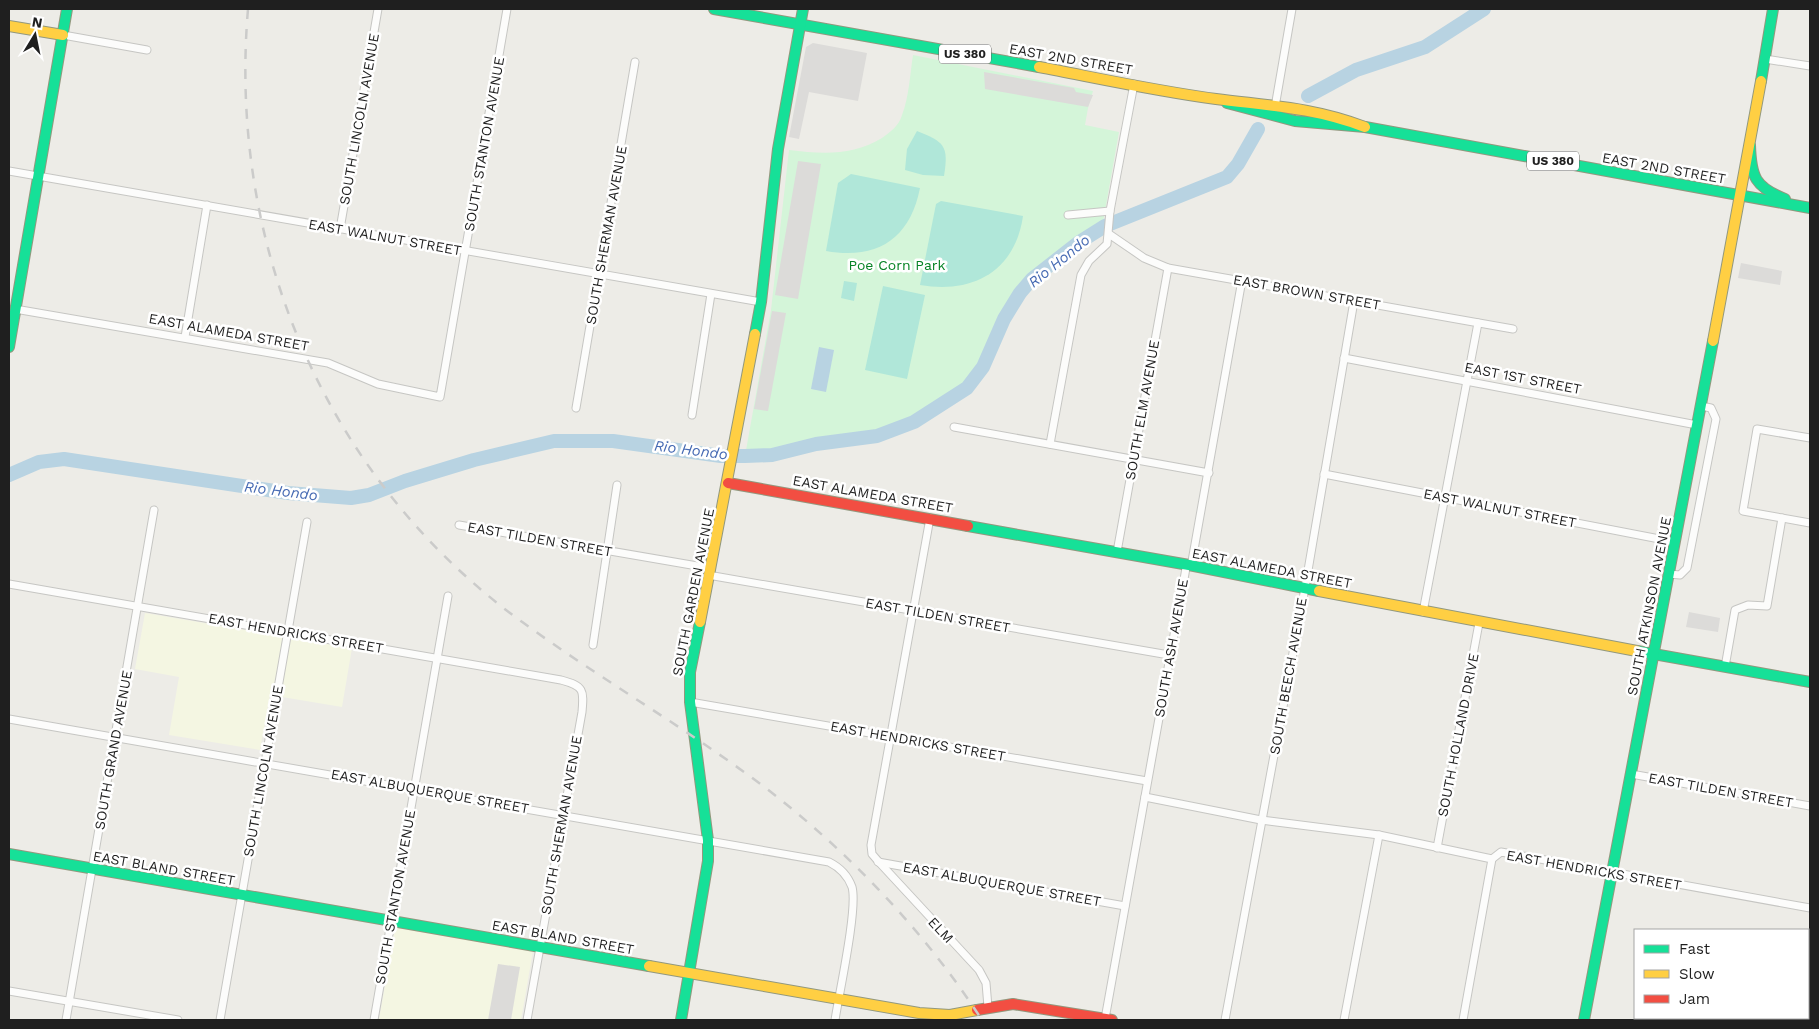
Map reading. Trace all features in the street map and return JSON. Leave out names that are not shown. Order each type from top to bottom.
[{"type":"street","points":[[9,348],[12,308],[38,176],[67,9]]},
{"type":"street","name":"SOUTH LINCOLN AVENUE","points":[[340,229],[378,9]]},
{"type":"street","name":"SOUTH STANTON AVENUE","points":[[440,397],[507,9]]},
{"type":"street","name":"EAST 2ND STREET","points":[[714,9],[1216,99],[1276,103],[1333,115],[1365,127]]},
{"type":"street","name":"SOUTH GARDEN AVENUE","points":[[681,1020],[707,870],[708,840],[690,702],[690,672],[728,483],[761,302],[776,169],[803,9]]},
{"type":"street","points":[[1273,117],[1292,9]]},
{"type":"street","points":[[1773,9],[1750,144],[1751,170],[1759,186],[1774,195],[1809,208]]},
{"type":"street","points":[[9,26],[147,50]]},
{"type":"street","points":[[1765,59],[1810,66]]},
{"type":"street","name":"SOUTH SHERMAN AVENUE","points":[[576,408],[636,62]]},
{"type":"street","points":[[1050,444],[1083,271],[1107,244],[1109,214],[1134,84]]},
{"type":"street","name":"EAST 2ND STREET","points":[[1216,99],[1273,117],[1330,126],[1365,127],[1809,208]]},
{"type":"street","name":"SOUTH ATKINSON AVENUE","points":[[1584,1020],[1750,144]]},
{"type":"street","name":"EAST WALNUT STREET","points":[[9,171],[465,252],[761,302]]},
{"type":"street","points":[[185,337],[208,205]]},
{"type":"street","points":[[1068,215],[1109,214]]},
{"type":"street","name":"EAST BROWN STREET","points":[[1109,233],[1144,258],[1168,268],[1513,329]]},
{"type":"street","name":"SOUTH ELM AVENUE","points":[[1117,552],[1168,268]]},
{"type":"street","name":"SOUTH ASH AVENUE","points":[[1109,1020],[1125,906],[1169,655],[1186,568],[1192,561],[1242,280]]},
{"type":"street","points":[[692,415],[711,294]]},
{"type":"street","name":"SOUTH BEECH AVENUE","points":[[1225,1020],[1354,301]]},
{"type":"street","name":"EAST ALAMEDA STREET","points":[[12,308],[328,363],[378,384],[440,397]]},
{"type":"street","points":[[1423,612],[1478,323]]},
{"type":"street","name":"EAST 1ST STREET","points":[[1344,358],[1697,425]]},
{"type":"street","points":[[1669,574],[1680,575],[1687,568],[1716,419],[1711,408],[1701,406]]},
{"type":"street","points":[[954,427],[1209,473]]},
{"type":"street","points":[[1810,438],[1757,429],[1743,511],[1810,523]]},
{"type":"street","name":"EAST WALNUT STREET","points":[[1324,474],[1675,542]]},
{"type":"street","name":"EAST ALAMEDA STREET","points":[[728,483],[1189,565],[1479,623],[1810,682]]},
{"type":"street","points":[[593,645],[617,485]]},
{"type":"street","name":"SOUTH GRAND AVENUE","points":[[66,1020],[154,510]]},
{"type":"street","points":[[878,862],[872,854],[871,845],[930,518]]},
{"type":"street","points":[[1725,667],[1735,610],[1748,605],[1766,606],[1782,518]]},
{"type":"street","name":"SOUTH LINCOLN AVENUE","points":[[220,1020],[307,522]]},
{"type":"street","name":"EAST TILDEN STREET","points":[[459,525],[608,550],[709,572],[913,611],[1169,655]]},
{"type":"street","name":"EAST HENDRICKS STREET","points":[[9,584],[561,680],[573,683],[581,688]]},
{"type":"street","name":"SOUTH STANTON AVENUE","points":[[374,1020],[448,596]]},
{"type":"street","name":"SOUTH HOLLAND DRIVE","points":[[1437,848],[1479,623]]},
{"type":"street","name":"SOUTH SHERMAN AVENUE","points":[[527,1020],[582,712],[583,694],[581,688]]},
{"type":"street","name":"EAST HENDRICKS STREET","points":[[690,702],[1147,781]]},
{"type":"street","name":"EAST ALBUQUERQUE STREET","points":[[9,719],[823,859],[835,865],[845,875],[852,887],[853,901],[838,999]]},
{"type":"street","name":"EAST TILDEN STREET","points":[[1631,774],[1810,806]]},
{"type":"street","name":"EAST HENDRICKS STREET","points":[[1145,797],[1262,820],[1379,835],[1492,859],[1501,852],[1810,908]]},
{"type":"street","points":[[1344,1020],[1379,835]]},
{"type":"street","name":"EAST BLAND STREET","points":[[9,854],[539,948],[935,1015],[967,1016],[988,1007],[1022,1005],[1109,1020]]},
{"type":"street","points":[[1463,1020],[1492,859]]},
{"type":"street","name":"EAST ALBUQUERQUE STREET","points":[[878,862],[1125,906]]},
{"type":"street","name":"ELM","points":[[878,862],[979,970],[986,983],[988,1007]]},
{"type":"street","points":[[9,991],[178,1020]]},
{"type":"street","points":[[835,1020],[838,999]]},
{"type":"shaded area","points":[[813,43],[867,53],[858,101],[809,92],[799,139],[789,137],[806,47]]},
{"type":"shaded area","points":[[984,72],[1074,88],[1076,92],[1093,95],[1088,107],[985,89]]},
{"type":"shaded area","points":[[798,161],[821,164],[798,299],[775,295]]},
{"type":"shaded area","points":[[1741,263],[1782,271],[1780,285],[1738,278]]},
{"type":"shaded area","points":[[772,311],[786,313],[768,411],[754,409]]},
{"type":"shaded area","points":[[1689,612],[1720,618],[1718,632],[1686,627]]},
{"type":"shaded area","points":[[145,613],[352,648],[342,707],[270,695],[260,750],[169,735],[179,677],[135,669]]},
{"type":"shaded area","points":[[395,927],[533,951],[521,1020],[379,1020]]},
{"type":"shaded area","points":[[498,964],[520,967],[511,1020],[488,1020]]},
{"type":"green space","name":"Poe Corn Park","points":[[913,55],[1093,91],[1085,125],[1119,132],[1102,228],[1059,255],[1033,279],[1012,306],[985,364],[976,378],[944,406],[916,422],[888,433],[772,454],[745,456],[771,310],[789,150],[825,153],[849,151],[871,144],[882,138],[901,119],[908,93]]},
{"type":"green space","points":[[917,131],[933,138],[943,146],[946,157],[944,176],[923,175],[905,170],[907,149]]},
{"type":"green space","points":[[851,174],[920,188],[915,206],[908,221],[899,233],[888,242],[861,252],[826,251],[838,183]]},
{"type":"green space","points":[[941,201],[1023,216],[1011,252],[1001,265],[988,275],[973,282],[957,286],[920,285],[936,204]]},
{"type":"green space","points":[[844,281],[857,283],[854,301],[841,298]]},
{"type":"green space","points":[[883,286],[925,295],[907,379],[865,370]]},
{"type":"water","points":[[819,347],[834,350],[826,392],[811,389]]},
{"type":"waterway","name":"Rio Hondo","points":[[1308,96],[1356,70],[1425,47],[1484,9]]},
{"type":"waterway","name":"Rio Hondo","points":[[9,475],[39,462],[64,459],[288,493],[351,498],[369,495],[405,481],[474,460],[554,441],[613,441],[721,456],[745,456],[772,455],[816,444],[877,436],[914,422],[967,388],[983,367],[1004,319],[1020,293],[1032,279],[1078,243],[1105,226],[1227,177],[1238,164],[1258,129]]},
{"type":"railway","points":[[248,9],[246,96],[254,182],[273,265],[301,345],[339,420],[387,491],[444,556],[510,613],[541,636],[736,766],[767,789],[828,840],[911,925],[960,987],[982,1020]]},
{"type":"traffic: fast","points":[[9,347],[67,9]]},
{"type":"traffic: fast","points":[[714,9],[1039,67]]},
{"type":"traffic: fast","points":[[755,334],[761,302],[778,149],[803,9]]},
{"type":"traffic: fast","points":[[1761,81],[1773,9]]},
{"type":"traffic: fast","points":[[1227,103],[1295,121],[1365,127],[1810,208]]},
{"type":"traffic: fast","points":[[1750,145],[1752,165],[1757,180],[1767,190],[1785,199]]},
{"type":"traffic: fast","points":[[1584,1020],[1713,341]]},
{"type":"traffic: fast","points":[[968,526],[1189,565],[1319,591]]},
{"type":"traffic: fast","points":[[681,1020],[708,861],[708,840],[690,702],[690,672],[700,622]]},
{"type":"traffic: fast","points":[[1637,651],[1810,682]]},
{"type":"traffic: fast","points":[[9,854],[649,966]]},
{"type":"traffic: slow","points":[[9,26],[63,35]]},
{"type":"traffic: slow","points":[[1039,67],[1171,92],[1309,111],[1346,120],[1365,127]]},
{"type":"traffic: slow","points":[[1713,341],[1761,81]]},
{"type":"traffic: slow","points":[[700,622],[755,334]]},
{"type":"traffic: slow","points":[[1319,591],[1637,651]]},
{"type":"traffic: slow","points":[[649,966],[919,1013],[950,1015],[977,1010]]},
{"type":"traffic: jam","points":[[728,483],[968,526]]},
{"type":"traffic: jam","points":[[977,1010],[1013,1004],[1112,1020]]}]
